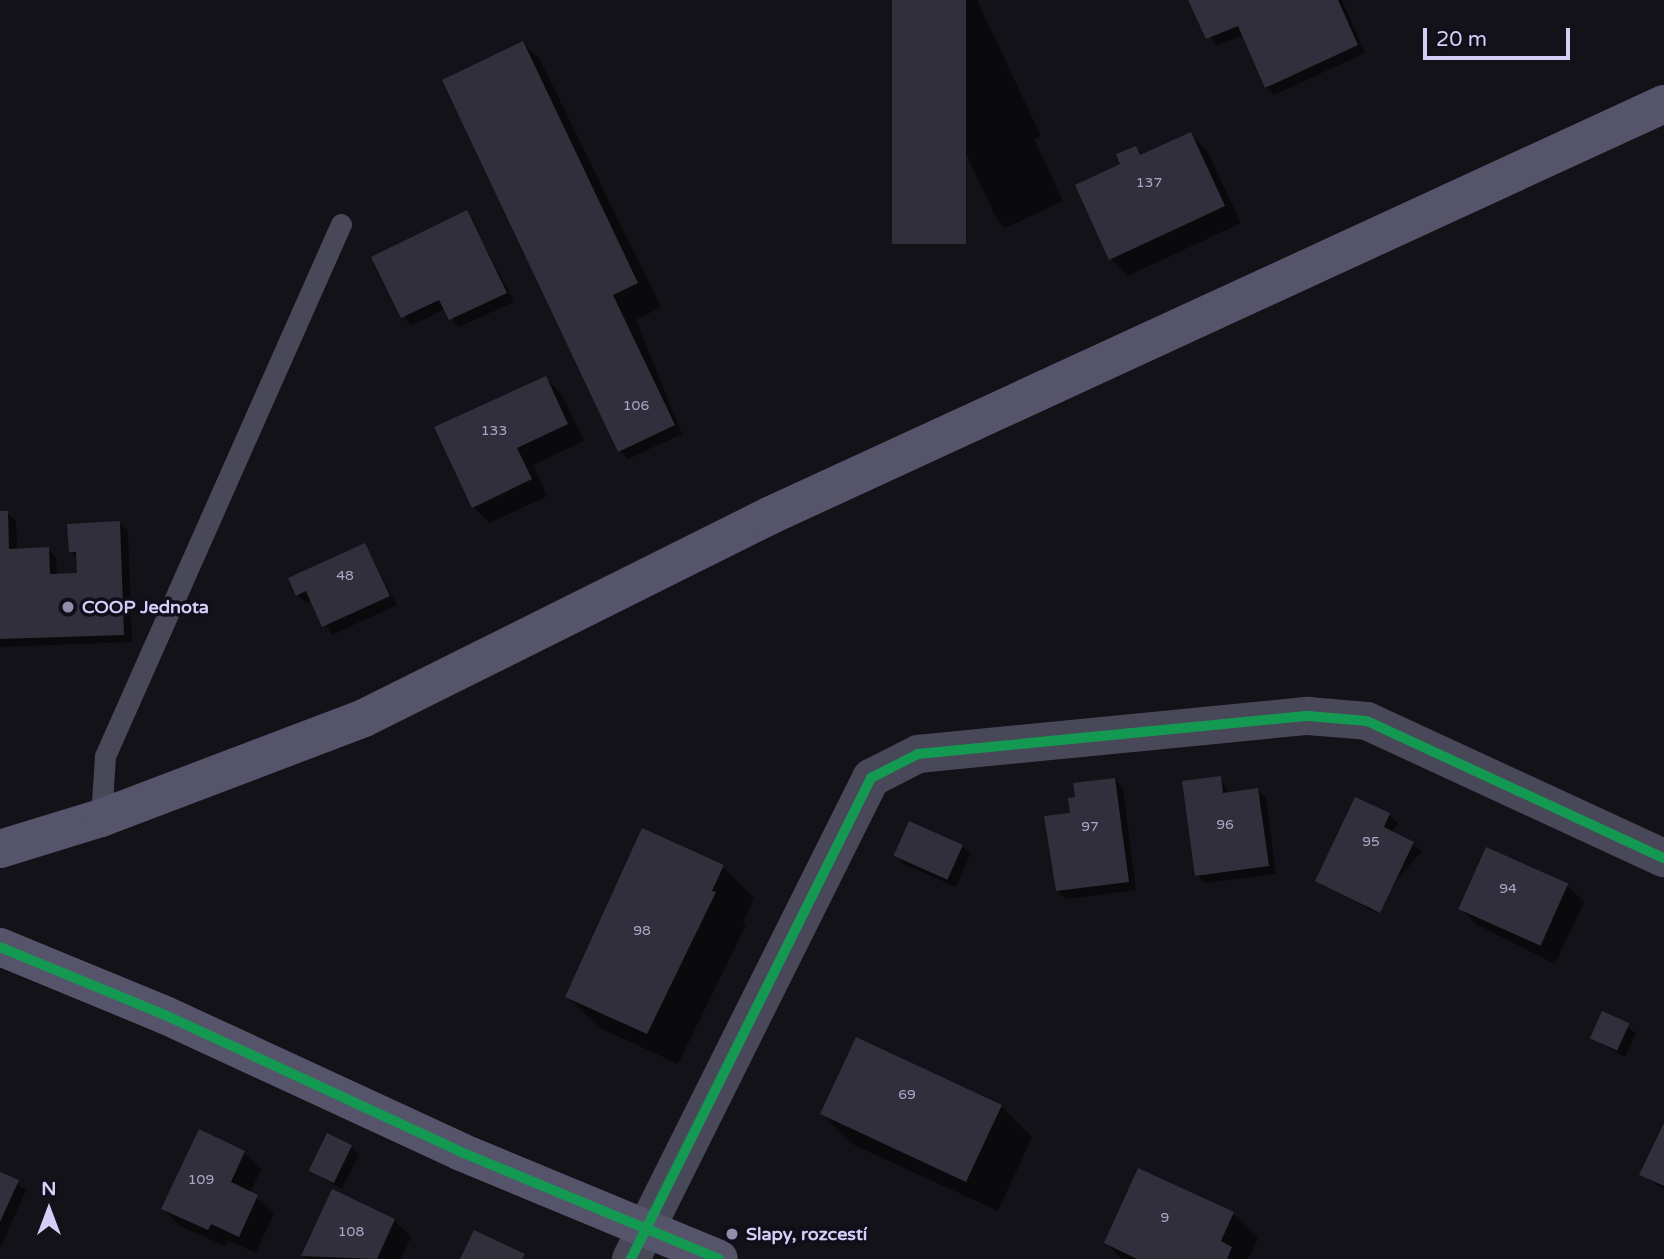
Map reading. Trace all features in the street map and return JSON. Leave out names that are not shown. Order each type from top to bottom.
[{"type":"main road","points":[[0,849],[101,818],[363,718],[769,516],[1664,104]]},
{"type":"main road","points":[[0,947],[165,1015],[461,1152],[638,1244],[719,1259]]},
{"type":"street","points":[[638,1244],[871,778],[918,754],[1308,716],[1367,721],[1664,858]]},
{"type":"lane","points":[[101,818],[105,756],[341,224]]},
{"type":"building","points":[[892,0],[966,0],[966,244],[892,244]]},
{"type":"building","points":[[1188,0],[1338,0],[1358,45],[1265,88],[1238,26],[1206,39]]},
{"type":"building","points":[[523,41],[638,283],[613,295],[675,425],[618,452],[442,80]]},
{"type":"building","points":[[1191,132],[1225,206],[1109,260],[1075,185],[1120,164],[1116,154],[1136,146],[1140,155]]},
{"type":"building","points":[[467,210],[507,293],[449,320],[439,300],[401,318],[371,257]]},
{"type":"building","points":[[546,376],[568,424],[517,448],[532,479],[472,508],[434,427]]},
{"type":"building","points":[[0,511],[8,511],[9,549],[49,547],[50,574],[77,573],[76,552],[69,552],[67,524],[120,521],[124,635],[0,639]]},
{"type":"building","points":[[365,543],[390,596],[322,627],[306,591],[296,596],[288,578]]},
{"type":"building","points":[[1221,776],[1223,793],[1258,788],[1269,866],[1195,876],[1182,781]]},
{"type":"building","points":[[1115,778],[1129,882],[1056,891],[1044,816],[1070,813],[1068,798],[1075,797],[1073,783]]},
{"type":"building","points":[[1355,797],[1390,813],[1384,827],[1414,842],[1380,913],[1315,881]]},
{"type":"building","points":[[909,821],[963,845],[947,880],[894,856]]},
{"type":"building","points":[[642,828],[724,865],[712,891],[716,892],[647,1034],[565,997]]},
{"type":"building","points":[[1486,847],[1568,884],[1541,946],[1458,909]]},
{"type":"building","points":[[1602,1011],[1629,1023],[1617,1051],[1590,1038]]},
{"type":"building","points":[[856,1037],[1002,1105],[966,1182],[820,1114]]},
{"type":"building","points":[[1664,1123],[1664,1186],[1639,1175]]},
{"type":"building","points":[[199,1129],[245,1151],[231,1182],[258,1195],[239,1237],[211,1224],[208,1230],[161,1209]]},
{"type":"building","points":[[327,1133],[352,1145],[334,1183],[309,1171]]},
{"type":"building","points":[[1138,1168],[1234,1212],[1221,1241],[1232,1247],[1227,1259],[1137,1259],[1104,1243]]},
{"type":"building","points":[[0,1172],[19,1180],[0,1222]]},
{"type":"building","points":[[332,1189],[395,1219],[377,1259],[301,1256]]},
{"type":"building","points":[[474,1230],[525,1254],[522,1259],[460,1259]]},
{"type":"cycle path","points":[[631,1259],[871,778],[918,754],[1308,716],[1367,721],[1664,858]]},
{"type":"cycle path","points":[[0,947],[165,1015],[461,1152],[719,1259]]},
{"type":"place","name":"COOP Jednota","points":[[68,607]]},
{"type":"place","name":"Slapy, rozcestí","points":[[732,1234]]}]
